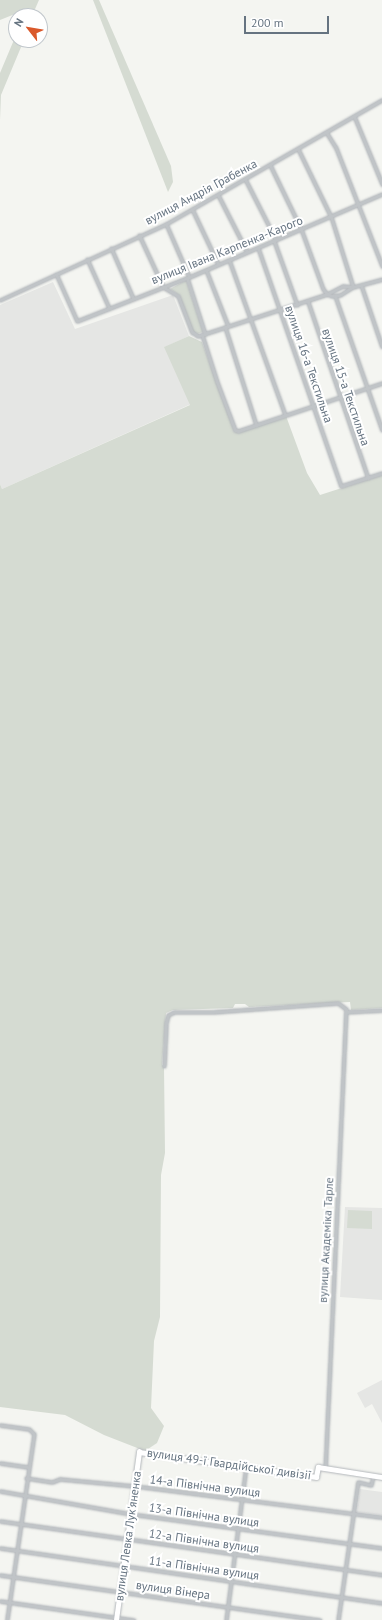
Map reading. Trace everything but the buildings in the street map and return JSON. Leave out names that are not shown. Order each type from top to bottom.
[{"type":"street","points":[[381,100],[382,106]]},
{"type":"street","name":"вулиця Андрія Грабенка","points":[[0,300],[139,235],[166,224],[381,100]]},
{"type":"street","points":[[354,116],[382,184]]},
{"type":"street","points":[[326,132],[336,148],[382,266]]},
{"type":"street","points":[[298,148],[331,217],[353,287]]},
{"type":"street","points":[[270,165],[301,229],[327,294]]},
{"type":"street","points":[[245,179],[275,241],[297,305]]},
{"type":"street","name":"вулиця Івана Карпенка-Карого","points":[[56,274],[77,321],[133,298],[188,278],[382,194]]},
{"type":"street","points":[[218,195],[247,252]]},
{"type":"street","points":[[192,209],[218,264]]},
{"type":"street","points":[[166,224],[188,278],[203,334],[235,430],[256,425],[382,383]]},
{"type":"street","points":[[139,235],[163,287],[178,296],[193,334],[203,334],[308,302],[343,286],[360,286],[382,279]]},
{"type":"street","points":[[111,248],[133,298]]},
{"type":"street","name":"вулиця 16-а Текстильна","points":[[258,248],[281,310],[341,486],[368,478]]},
{"type":"street","points":[[87,259],[108,308]]},
{"type":"street","points":[[229,260],[285,415]]},
{"type":"street","points":[[206,270],[226,327],[256,425]]},
{"type":"street","points":[[360,286],[382,347]]},
{"type":"street","points":[[327,294],[335,296],[350,291],[353,287]]},
{"type":"street","points":[[335,296],[382,430]]},
{"type":"street","name":"вулиця 15-а Текстильна","points":[[308,302],[368,478]]},
{"type":"street","points":[[368,478],[382,473]]},
{"type":"street","points":[[164,1066],[166,1023],[168,1015],[174,1012],[213,1012],[338,1003],[342,1005],[347,1012],[382,1010]]},
{"type":"street","name":"вулиця Академіка Тарле","points":[[325,1469],[347,1012]]},
{"type":"street","points":[[0,1425],[31,1430],[34,1437],[19,1524],[7,1620]]},
{"type":"street","name":"вулиця 49-ї Гвардійської дивізії","points":[[139,1452],[316,1477],[318,1468],[382,1477]]},
{"type":"street","name":"вулиця Левка Лук'яненка","points":[[116,1619],[139,1452]]},
{"type":"street","points":[[0,1463],[28,1467]]},
{"type":"street","points":[[226,1620],[246,1467]]},
{"type":"street","points":[[338,1620],[358,1482],[371,1484],[372,1476]]},
{"type":"street","name":"14-а Північна вулиця","points":[[26,1478],[135,1486],[382,1517]]},
{"type":"street","name":"13-а Північна вулиця","points":[[0,1491],[131,1514],[382,1548]]},
{"type":"street","name":"12-а Північна вулиця","points":[[0,1521],[382,1575]]},
{"type":"street","name":"11-а Північна вулиця","points":[[0,1548],[382,1603]]},
{"type":"street","name":"вулиця Вінера","points":[[0,1575],[320,1620]]},
{"type":"street","points":[[0,1601],[116,1619],[134,1620]]},
{"type":"shaded area","points":[[0,0],[39,0],[36,8],[8,8],[8,17],[0,20]]},
{"type":"shaded area","points":[[93,0],[99,0],[171,166],[173,182],[168,192]]},
{"type":"shaded area","points":[[11,48],[21,48],[1,95],[0,120],[0,73]]},
{"type":"shaded area","points":[[186,280],[203,332],[197,334],[193,332],[179,295],[170,289]]},
{"type":"shaded area","points":[[53,282],[75,329],[173,295],[189,336],[165,347],[191,404],[2,489],[0,484],[0,305]]},
{"type":"shaded area","points":[[189,336],[202,342],[234,431],[286,416],[307,473],[320,495],[382,475],[382,1008],[351,1010],[350,1002],[249,1007],[245,1004],[235,1004],[233,1008],[173,1010],[166,1013],[162,1065],[164,1066],[165,1153],[161,1175],[160,1317],[154,1341],[151,1408],[164,1426],[157,1443],[145,1451],[104,1435],[65,1415],[0,1407],[0,484],[2,489],[190,405],[164,347]]},
{"type":"shaded area","points":[[345,1207],[382,1208],[382,1300],[340,1297]]},
{"type":"shaded area","points":[[348,1210],[372,1211],[372,1229],[347,1228]]},
{"type":"shaded area","points":[[382,1380],[382,1423],[372,1404],[365,1408],[357,1393]]},
{"type":"shaded area","points":[[360,1489],[382,1492],[382,1515],[357,1512]]}]
